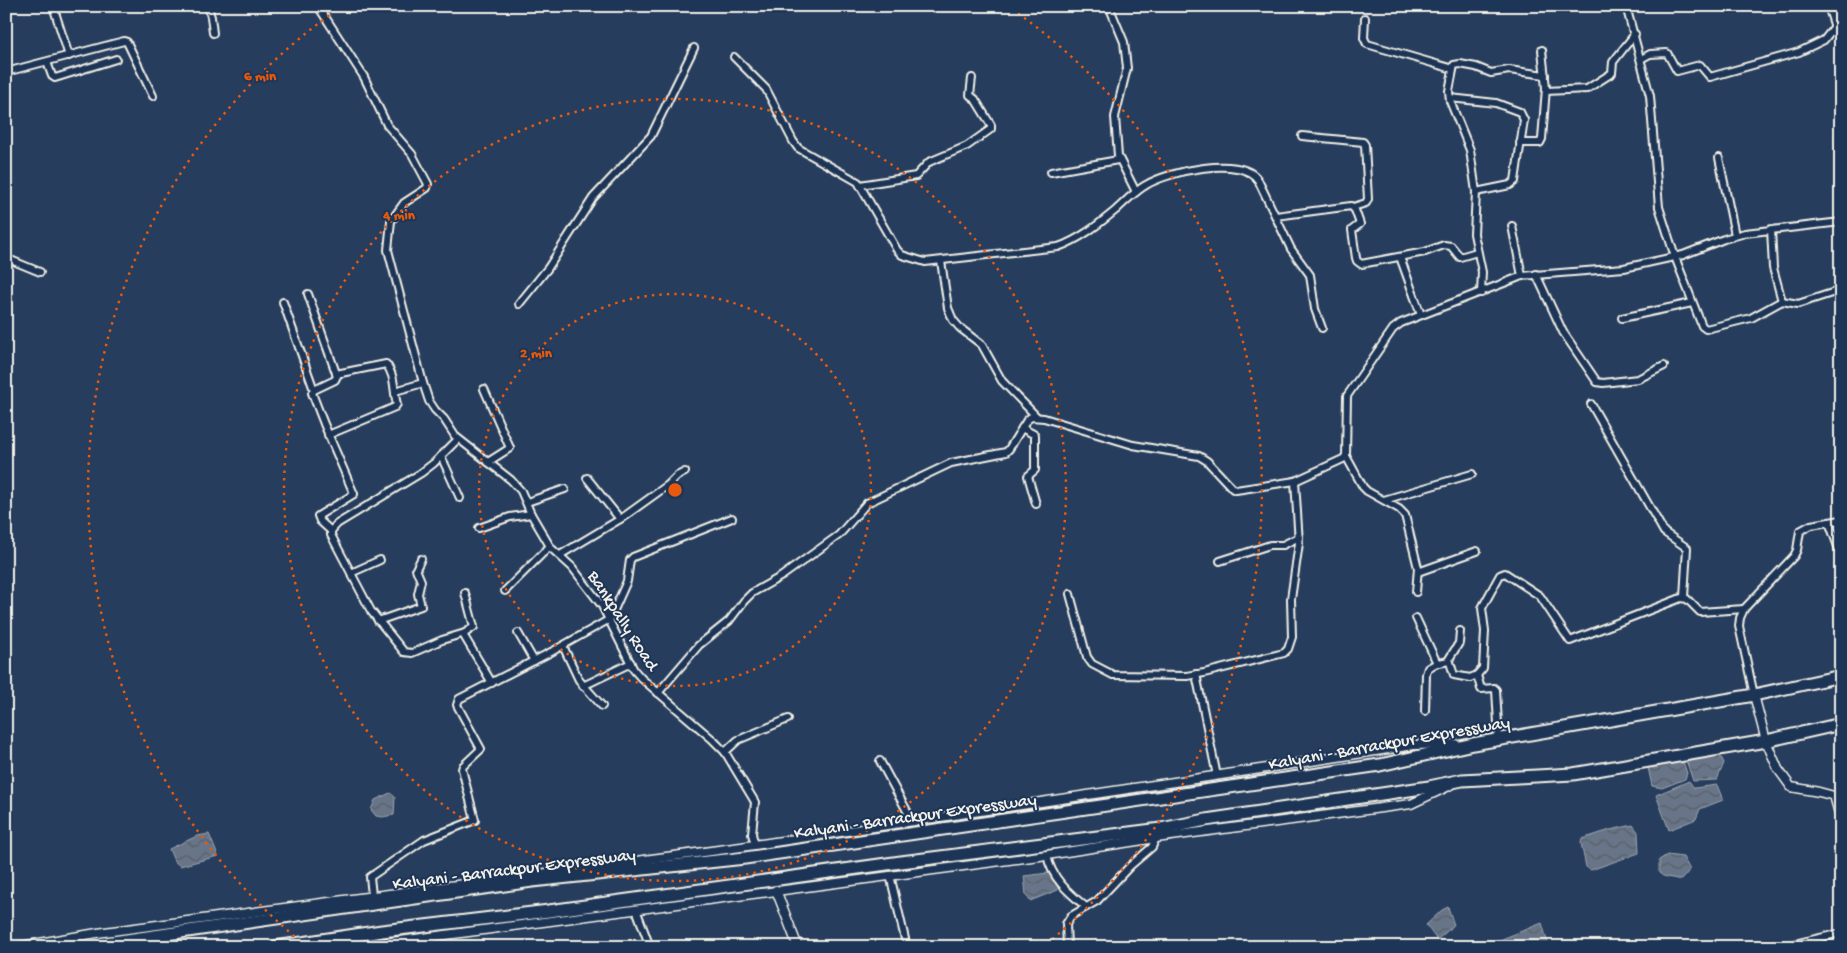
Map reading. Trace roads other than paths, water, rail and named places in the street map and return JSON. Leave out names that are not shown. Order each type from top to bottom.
[{"type":"highway","name":"Kalyani - Barrackpur Expressway","points":[[78,947],[532,881],[745,858],[1380,765],[1473,744],[1754,694],[1838,676]]},
{"type":"highway","points":[[274,947],[382,931],[549,911],[772,879],[1162,829],[1206,820],[1429,787],[1462,780],[1573,774],[1766,741],[1841,724]]},
{"type":"street","points":[[54,6],[70,56]]},
{"type":"street","points":[[208,6],[212,17],[212,33]]},
{"type":"street","points":[[318,6],[364,76],[387,125],[412,154],[428,184],[428,188],[404,202],[391,221],[388,250],[423,383],[396,391]]},
{"type":"street","points":[[1109,6],[1124,42],[1126,68],[1115,117],[1118,160],[1136,192]]},
{"type":"street","points":[[1626,6],[1651,104],[1658,199],[1675,257],[1702,326],[1706,328],[1751,318],[1782,301],[1798,304],[1841,290]]},
{"type":"street","points":[[1828,6],[1841,46]]},
{"type":"street","points":[[1365,18],[1364,38],[1367,44],[1453,69]]},
{"type":"street","points":[[1641,59],[1650,54],[1667,53],[1677,71],[1700,65],[1710,77],[1799,52],[1824,40],[1835,26]]},
{"type":"street","points":[[1546,91],[1587,89],[1612,73],[1613,62],[1634,34]]},
{"type":"street","points":[[6,72],[121,41],[127,42],[153,96]]},
{"type":"street","points":[[519,304],[548,268],[593,198],[651,136],[694,48]]},
{"type":"street","points":[[1520,144],[1542,141],[1546,91],[1542,50]]},
{"type":"street","points":[[734,57],[766,89],[798,148],[860,184],[899,253],[918,261],[941,261],[1058,247],[1072,241],[1097,224],[1150,182],[1181,172],[1219,166],[1230,167],[1253,174],[1256,176],[1291,249],[1310,274],[1315,309],[1322,328]]},
{"type":"street","points":[[47,62],[52,76],[55,78],[116,59]]},
{"type":"street","points":[[1481,293],[1482,272],[1474,229],[1476,192],[1468,144],[1452,108],[1450,98],[1454,65],[1460,64],[1478,68],[1490,73],[1509,70],[1545,75]]},
{"type":"street","points":[[860,184],[916,176],[930,162],[966,146],[991,129],[975,99],[970,95],[972,78]]},
{"type":"street","points":[[1450,98],[1496,103],[1520,112],[1524,120],[1513,183],[1476,192]]},
{"type":"street","points":[[1276,216],[1348,205],[1353,207],[1366,203],[1368,200],[1365,145],[1363,142],[1302,136]]},
{"type":"street","points":[[1718,158],[1735,235]]},
{"type":"street","points":[[1051,172],[1118,160]]},
{"type":"street","points":[[1353,207],[1360,224],[1352,230],[1357,261],[1361,264],[1424,252],[1444,245],[1451,246],[1460,257],[1477,252]]},
{"type":"street","points":[[1416,592],[1418,572],[1405,515],[1399,509],[1363,487],[1346,456],[1346,401],[1350,389],[1393,329],[1401,323],[1522,276],[1611,270],[1675,257],[1735,235],[1841,222]]},
{"type":"street","points":[[1512,226],[1522,276]]},
{"type":"street","points":[[1770,230],[1772,268],[1782,301]]},
{"type":"street","points":[[1400,257],[1421,315]]},
{"type":"street","points":[[6,258],[40,272]]},
{"type":"street","points":[[941,261],[948,308],[953,320],[982,345],[1002,381],[1037,417]]},
{"type":"street","points":[[1536,274],[1563,332],[1597,382],[1638,379],[1664,366]]},
{"type":"street","points":[[308,294],[336,374],[336,380],[314,390]]},
{"type":"street","points":[[283,302],[314,390],[312,393],[328,436],[354,494],[320,514],[318,519],[331,531],[331,535],[368,606],[401,649],[408,654],[442,640],[465,634],[474,627],[465,593]]},
{"type":"street","points":[[1622,318],[1692,303]]},
{"type":"street","points":[[328,436],[395,407],[397,404],[394,394],[396,391],[386,364],[336,374]]},
{"type":"street","name":"Bankpally Road","points":[[423,383],[430,401],[438,414],[444,419],[458,439],[516,485],[550,546],[590,588],[610,619],[631,663],[641,678],[712,738],[725,752],[755,802],[752,834],[755,845]]},
{"type":"street","points":[[484,389],[510,448],[488,462]]},
{"type":"street","points":[[1591,404],[1664,532],[1687,548],[1684,597]]},
{"type":"street","points":[[658,693],[695,649],[729,620],[748,597],[789,571],[839,535],[867,503],[951,463],[1006,452],[1010,449],[1027,420],[1031,417],[1037,417],[1133,446],[1199,456],[1207,461],[1236,490],[1295,481],[1346,456]]},
{"type":"street","points":[[1022,428],[1035,435],[1035,470],[1028,476],[1036,504]]},
{"type":"street","points":[[331,531],[337,524],[421,473],[458,439]]},
{"type":"street","points":[[441,456],[460,498]]},
{"type":"street","points":[[560,555],[620,520],[668,485],[677,476],[685,472]]},
{"type":"street","points":[[1384,500],[1472,474]]},
{"type":"street","points":[[587,478],[620,520]]},
{"type":"street","points":[[1070,594],[1084,650],[1092,664],[1105,672],[1120,676],[1196,674],[1279,655],[1288,649],[1292,637],[1291,599],[1299,537],[1295,481]]},
{"type":"street","points":[[527,502],[565,489]]},
{"type":"street","points":[[479,528],[510,517],[531,514]]},
{"type":"street","points":[[372,895],[370,877],[424,840],[475,820],[462,768],[481,749],[456,703],[459,698],[563,646],[610,619],[627,580],[631,558],[732,518]]},
{"type":"street","points":[[1841,520],[1810,525],[1800,531],[1797,550],[1794,556],[1744,609],[1739,626],[1766,741],[1778,769],[1791,787],[1834,796],[1841,820]]},
{"type":"street","points":[[1828,522],[1841,555]]},
{"type":"street","points":[[1220,561],[1268,545],[1283,545],[1299,537]]},
{"type":"street","points":[[505,591],[550,546]]},
{"type":"street","points":[[1418,572],[1477,551]]},
{"type":"street","points":[[378,621],[420,606],[418,594],[421,582],[416,569],[420,559]]},
{"type":"street","points":[[351,573],[380,560]]},
{"type":"street","points":[[1460,631],[1459,643],[1450,656],[1449,661],[1452,672],[1457,677],[1470,678],[1477,675],[1484,665],[1485,631],[1482,608],[1503,573],[1506,573],[1540,596],[1570,641],[1684,597]]},
{"type":"street","points":[[1684,597],[1700,612],[1744,609]]},
{"type":"street","points":[[1416,618],[1437,663]]},
{"type":"street","points":[[518,633],[534,661]]},
{"type":"street","points":[[465,634],[464,636],[492,683]]},
{"type":"street","points":[[563,646],[577,677],[602,706]]},
{"type":"street","points":[[1425,711],[1426,674],[1428,668],[1437,663],[1449,661]]},
{"type":"street","points":[[583,686],[631,663]]},
{"type":"street","points":[[1196,674],[1217,776]]},
{"type":"street","points":[[1477,675],[1481,689],[1494,688],[1496,690],[1498,740]]},
{"type":"street","points":[[725,752],[738,740],[788,719]]},
{"type":"street","points":[[16,947],[97,933],[372,895],[755,845],[1414,745],[1473,744]]},
{"type":"street","points":[[880,761],[913,822]]},
{"type":"street","points":[[355,947],[636,908],[1047,855],[1156,838],[1411,804],[1462,780]]},
{"type":"street","points":[[1067,947],[1066,924],[1071,916],[1097,901],[1130,866],[1152,847],[1156,838]]},
{"type":"street","points":[[1047,855],[1051,868],[1060,884],[1086,907]]},
{"type":"street","points":[[890,875],[905,939]]},
{"type":"street","points":[[776,890],[798,947]]},
{"type":"street","points":[[636,908],[650,947]]},
{"type":"street","points":[[1781,947],[1841,934]]},
{"type":"street","points":[[430,937],[435,947]]},
{"type":"water","points":[[1679,750],[1687,773],[1685,779],[1662,788],[1652,786],[1647,763],[1648,756]]},
{"type":"water","points":[[1718,751],[1724,763],[1717,780],[1693,781],[1686,760]]},
{"type":"water","points":[[1689,781],[1694,788],[1717,785],[1723,800],[1700,809],[1696,819],[1669,830],[1656,795]]},
{"type":"water","points":[[390,793],[395,797],[394,815],[376,816],[371,810],[375,800]]},
{"type":"water","points":[[1633,825],[1638,832],[1639,853],[1591,870],[1586,867],[1581,843],[1582,839]]},
{"type":"water","points":[[209,834],[218,856],[180,866],[174,861],[169,849],[197,836]]},
{"type":"water","points":[[1667,855],[1683,857],[1690,870],[1681,880],[1663,876],[1659,873],[1659,860]]},
{"type":"water","points":[[1056,872],[1058,890],[1030,901],[1026,895],[1024,876]]},
{"type":"water","points":[[1448,907],[1454,925],[1437,940],[1426,925]]},
{"type":"water","points":[[1542,923],[1549,947],[1490,947],[1492,943]]}]
